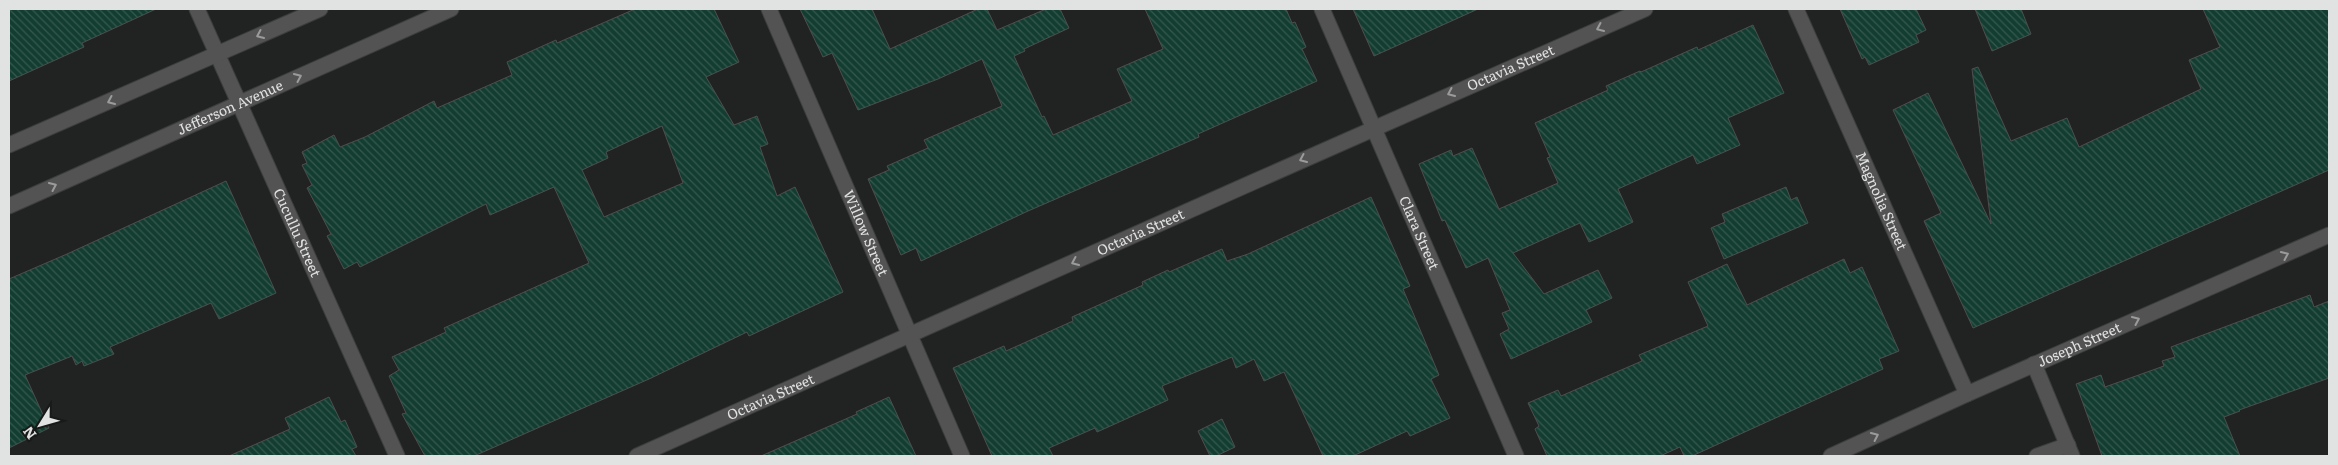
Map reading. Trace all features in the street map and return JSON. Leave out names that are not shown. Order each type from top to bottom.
[{"type":"street","name":"Cucullu Street","points":[[197,9],[397,456]]},
{"type":"street","points":[[9,146],[320,9]]},
{"type":"street","name":"Jefferson Avenue","points":[[9,206],[451,9]]},
{"type":"street","name":"Willow Street","points":[[769,9],[912,336],[962,456]]},
{"type":"street","name":"Clara Street","points":[[1322,9],[1516,456]]},
{"type":"street","name":"Octavia Street","points":[[638,456],[912,336],[1374,127],[1645,9]]},
{"type":"street","name":"Magnolia Street","points":[[1796,9],[1967,394]]},
{"type":"street","name":"Joseph Street","points":[[1831,456],[2034,364],[2329,236]]},
{"type":"street","points":[[2034,364],[2070,451],[2038,456]]},
{"type":"building","points":[[9,9],[156,9],[82,43],[84,47],[9,81]]},
{"type":"building","points":[[635,9],[714,9],[739,62],[706,77],[734,125],[757,116],[768,144],[760,147],[777,196],[795,187],[843,292],[749,336],[747,332],[649,379],[474,456],[425,456],[402,414],[406,413],[389,376],[399,370],[392,357],[446,332],[444,328],[589,263],[554,187],[490,215],[486,204],[360,267],[357,262],[344,269],[327,236],[331,234],[307,188],[312,185],[302,165],[307,163],[302,152],[334,135],[340,147],[365,137],[434,101],[437,108],[512,75],[507,62],[556,40],[557,43]],"holes":[[[662,126],[683,183],[604,217],[582,170],[608,158],[606,152]]]},
{"type":"building","points":[[800,9],[872,9],[890,49],[978,9],[987,9],[997,30],[1046,9],[1060,9],[1069,28],[1024,49],[1025,51],[1014,56],[1042,117],[1044,116],[1053,135],[1132,101],[1117,69],[1163,49],[1145,9],[1286,9],[1292,23],[1295,22],[1306,47],[1302,49],[1317,81],[1198,134],[1199,137],[1028,211],[921,261],[916,248],[901,255],[868,179],[889,170],[887,166],[928,148],[924,140],[1002,106],[982,59],[938,79],[858,110],[832,53],[823,57]]},
{"type":"building","points":[[1353,9],[1478,9],[1374,56]]},
{"type":"building","points":[[1840,9],[1916,9],[1926,30],[1916,35],[1919,42],[1869,65],[1865,57],[1862,59]]},
{"type":"building","points":[[1975,9],[2021,9],[2031,34],[1992,51]]},
{"type":"building","points":[[2203,9],[2329,9],[2329,170],[1973,328],[1924,221],[1941,213],[1893,110],[1928,93],[1991,224],[1972,69],[1978,67],[2011,141],[2067,118],[2079,147],[2201,89],[2189,60],[2220,47]]},
{"type":"building","points":[[1753,25],[1784,93],[1728,118],[1740,145],[1697,164],[1693,155],[1618,189],[1633,222],[1589,242],[1580,223],[1513,253],[1544,294],[1598,270],[1612,298],[1586,310],[1592,322],[1511,359],[1500,334],[1509,329],[1502,313],[1510,310],[1488,258],[1466,268],[1445,220],[1442,221],[1419,164],[1451,150],[1453,156],[1472,148],[1499,209],[1558,183],[1547,158],[1550,157],[1535,123],[1608,90],[1606,86],[1697,47],[1698,50]]},
{"type":"building","points":[[226,181],[276,293],[219,319],[211,303],[110,347],[114,354],[84,366],[82,361],[76,365],[72,356],[25,375],[49,428],[9,448],[9,279]]},
{"type":"building","points":[[1786,187],[1791,200],[1797,197],[1808,223],[1724,259],[1711,228],[1725,222],[1722,214]]},
{"type":"building","points":[[1371,197],[1410,286],[1403,289],[1439,375],[1431,379],[1450,418],[1410,436],[1407,431],[1353,456],[1323,456],[1284,372],[1264,381],[1254,359],[1236,368],[1232,357],[1162,386],[1168,400],[1097,432],[1095,428],[1049,448],[1053,456],[992,456],[953,368],[1004,346],[1006,351],[1073,321],[1072,317],[1143,285],[1142,282],[1168,270],[1169,272],[1222,249],[1227,261],[1248,254]]},
{"type":"building","points":[[1844,259],[1850,273],[1862,267],[1899,351],[1879,359],[1883,369],[1692,456],[1684,456],[1680,447],[1660,456],[1547,456],[1535,429],[1539,426],[1528,403],[1558,390],[1561,396],[1642,361],[1639,355],[1708,326],[1688,282],[1727,264],[1747,305]]},
{"type":"building","points":[[2310,295],[2314,307],[2329,301],[2329,378],[2224,417],[2240,456],[2102,456],[2076,384],[2101,375],[2105,387],[2164,366],[2162,361],[2175,357],[2171,347]]},
{"type":"building","points":[[329,397],[341,422],[345,420],[357,447],[352,449],[356,456],[229,456],[290,429],[285,418]]},
{"type":"building","points":[[889,397],[916,456],[761,456],[857,414],[856,412]]},
{"type":"building","points":[[1222,419],[1235,447],[1216,456],[1210,456],[1198,431]]}]
